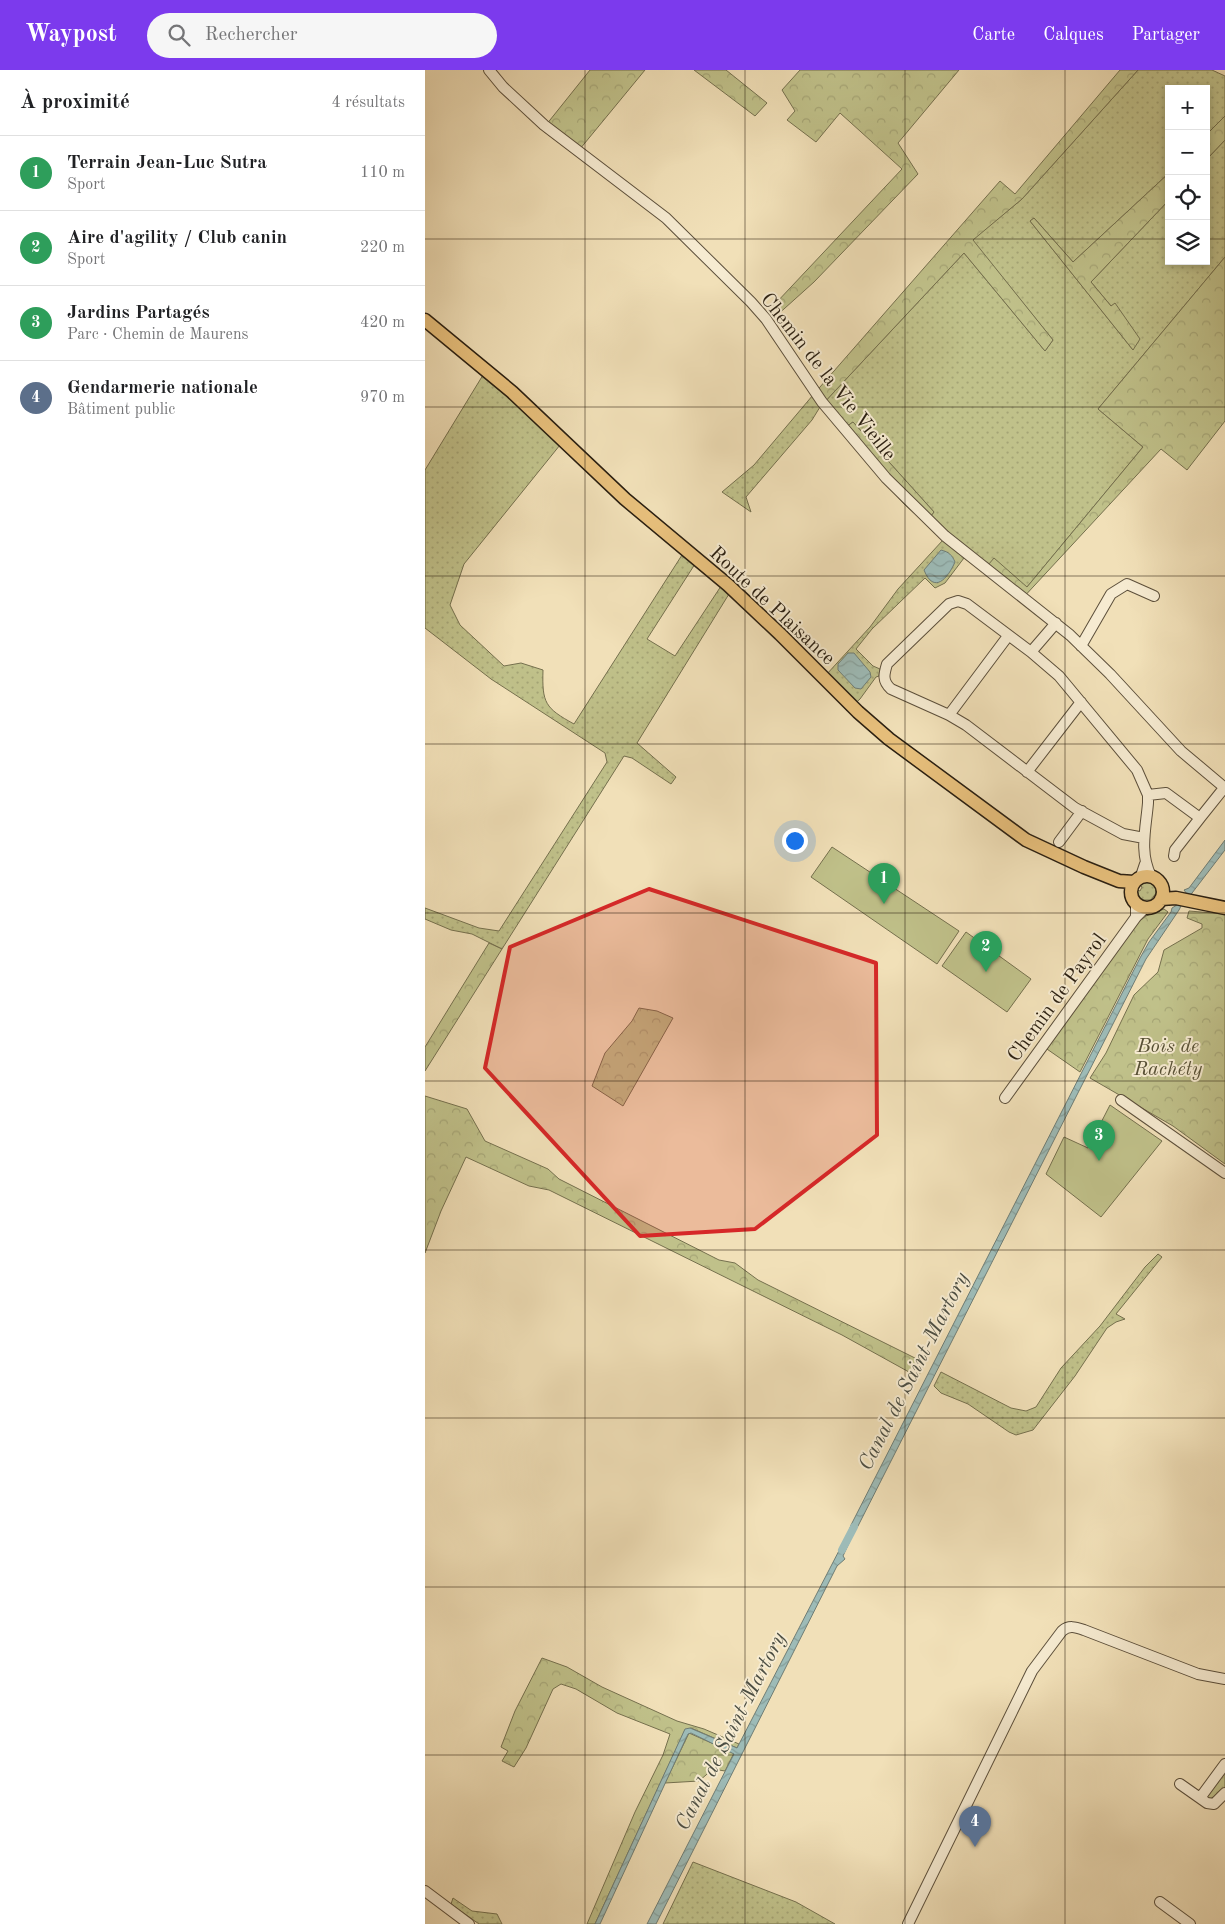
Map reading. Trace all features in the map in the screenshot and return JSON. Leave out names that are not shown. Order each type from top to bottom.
[{"type":"main road","name":"Route de Plaisance","points":[[425,320],[512,392],[625,499],[728,585],[872,725],[927,768],[1026,840],[1063,858],[1119,881],[1139,881]]},
{"type":"main road","points":[[1139,881],[1161,884],[1162,895],[1154,906],[1139,909],[1132,900],[1139,881]]},
{"type":"main road","points":[[1162,895],[1225,908]]},
{"type":"street","name":"Chemin de la Vie Vieille","points":[[489,70],[503,87],[544,125],[643,199],[678,230],[766,319],[822,402],[886,478],[945,536],[1056,623],[1110,674],[1181,751],[1223,783]]},
{"type":"street","points":[[1081,646],[1111,594],[1127,584],[1153,596]]},
{"type":"street","points":[[1139,881],[1145,864],[1144,838],[1148,795],[1137,770],[1059,676],[1031,652],[967,604],[958,601],[949,604],[887,664],[883,675],[886,684],[891,689],[949,715],[1082,811],[1123,834],[1144,838]]},
{"type":"street","points":[[1031,652],[1056,623]]},
{"type":"street","points":[[949,715],[1008,636]]},
{"type":"street","points":[[1027,772],[1081,702]]},
{"type":"street","points":[[1174,856],[1175,850],[1200,818],[1223,783]]},
{"type":"street","points":[[1148,795],[1166,793],[1200,818]]},
{"type":"street","points":[[1059,842],[1082,811]]},
{"type":"street","name":"Chemin de Payrol","points":[[1005,1098],[1139,909]]},
{"type":"street","points":[[1121,1100],[1225,1174]]},
{"type":"street","points":[[908,1924],[1032,1671],[1066,1627],[1073,1626],[1199,1674],[1225,1679]]},
{"type":"street","points":[[1200,1798],[1225,1764]]},
{"type":"street","points":[[1180,1784],[1207,1803],[1214,1804],[1225,1793]]},
{"type":"street","points":[[425,1891],[469,1924]]},
{"type":"street","points":[[1161,1902],[1191,1924]]},
{"type":"highlighted area","points":[[649,889],[876,963],[877,1135],[755,1229],[640,1236],[485,1068],[510,947]]},
{"type":"green space","points":[[590,70],[645,70],[575,155],[542,130]]},
{"type":"green space","points":[[694,70],[726,70],[767,103],[755,116]]},
{"type":"green space","points":[[800,70],[959,70],[898,143],[918,174],[814,282],[765,326],[760,320],[902,169],[840,113],[816,142],[787,120],[795,111],[782,90]]},
{"type":"green space","points":[[1120,70],[1138,70],[1022,199],[973,240],[1053,340],[1045,351],[964,253],[820,407],[813,395],[1000,181],[1015,194]]},
{"type":"green space","points":[[1138,70],[1212,70],[1225,76],[1225,116],[1210,131],[1210,85],[1165,85],[1165,177],[1073,262],[1034,218],[1030,221],[1133,350],[1115,304],[1111,306],[1091,282],[1165,204],[1165,265],[1210,265],[1210,156],[1225,140],[1225,257],[1098,409],[1143,447],[1027,587],[983,571],[964,558],[945,583],[935,588],[925,578],[872,629],[856,649],[873,666],[880,669],[879,676],[876,677],[860,699],[847,711],[828,689],[729,594],[637,743],[676,777],[671,784],[632,758],[624,756],[502,949],[472,934],[451,930],[425,919],[425,908],[479,928],[499,931],[607,762],[605,753],[491,679],[425,628],[425,470],[483,375],[560,445],[464,564],[450,605],[460,625],[504,666],[521,663],[543,670],[543,690],[547,703],[551,709],[574,724],[682,555],[695,564],[647,639],[675,656],[727,577],[826,675],[870,627],[898,589],[943,540],[925,523],[934,512],[853,422],[840,431],[820,407],[964,253],[1045,351],[1053,340],[972,240],[1022,199]]},
{"type":"green space","points":[[1225,116],[1225,140],[1210,156],[1210,131]]},
{"type":"green space","points":[[1165,177],[1165,204],[1091,282],[1111,306],[1115,303],[1140,339],[1133,350],[1030,221],[1034,218],[1073,262]]},
{"type":"green space","points":[[1225,257],[1225,421],[1187,470],[1161,449],[1021,600],[983,571],[994,558],[1027,587],[1143,447],[1098,409]]},
{"type":"green space","points":[[813,395],[820,407],[812,420],[746,497],[751,512],[722,492],[754,465]]},
{"type":"green space","points":[[853,422],[934,512],[925,523],[904,504],[840,431]]},
{"type":"green space","points":[[832,847],[959,931],[937,964],[811,877]]},
{"type":"green space","points":[[1148,882],[1155,886],[1156,893],[1151,900],[1144,900],[1139,897],[1137,890],[1140,891],[1142,887],[1140,885]]},
{"type":"green space","points":[[1164,909],[1168,912],[1148,939],[1080,1072],[1044,1047],[1133,926],[1146,916]]},
{"type":"green space","name":"Bois de Rachéty","points":[[1189,911],[1225,914],[1225,1164],[1173,1126],[1090,1078],[1106,1053],[1134,995],[1158,972],[1164,950],[1202,928],[1202,924],[1187,918]]},
{"type":"green space","points":[[966,932],[1031,979],[1007,1012],[942,966]]},
{"type":"green space","points":[[489,943],[502,949],[425,1071],[425,1047]]},
{"type":"green space","points":[[639,1008],[657,1011],[673,1018],[623,1106],[592,1086],[605,1053],[632,1021]]},
{"type":"green space","points":[[425,1096],[467,1109],[485,1141],[548,1169],[559,1179],[719,1260],[735,1263],[758,1280],[925,1363],[918,1377],[842,1335],[549,1190],[529,1186],[466,1157],[441,1211],[425,1253]]},
{"type":"green space","points":[[1110,1105],[1162,1141],[1101,1217],[1046,1174],[1064,1137],[1088,1148]]},
{"type":"green space","points":[[1158,1254],[1162,1257],[1116,1314],[1125,1319],[1107,1328],[1075,1376],[1033,1430],[1016,1435],[1009,1432],[968,1404],[941,1393],[934,1386],[941,1372],[1011,1408],[1026,1411],[1036,1407],[1061,1368],[1100,1326],[1145,1267]]},
{"type":"green space","points":[[542,1658],[567,1667],[602,1687],[677,1721],[704,1729],[739,1744],[737,1748],[691,1728],[685,1730],[595,1924],[587,1924],[635,1812],[663,1755],[670,1734],[617,1713],[576,1689],[561,1684],[553,1689],[526,1748],[514,1767],[502,1761],[508,1751],[501,1747],[515,1711]]},
{"type":"green space","points":[[689,1733],[734,1753],[725,1771],[713,1769],[699,1781],[665,1783]]},
{"type":"green space","points":[[1225,1771],[1225,1789],[1216,1801],[1208,1799],[1207,1795]]},
{"type":"green space","points":[[693,1862],[796,1902],[835,1924],[663,1924]]},
{"type":"green space","points":[[453,1898],[472,1911],[497,1914],[502,1924],[479,1924],[451,1904]]},
{"type":"water","points":[[941,550],[950,554],[955,562],[949,574],[936,583],[932,582],[924,570]]},
{"type":"water","points":[[848,653],[854,653],[870,672],[871,677],[861,689],[855,688],[838,670],[838,664]]},
{"type":"water","points":[[1225,840],[1225,850],[1189,897],[1184,890],[1189,888]]},
{"type":"water","points":[[1180,903],[1182,904],[1179,910],[1146,959],[858,1526],[851,1536],[848,1534],[851,1525],[1140,958],[1172,908]]},
{"type":"water","points":[[844,1541],[849,1543],[843,1556],[845,1559],[837,1566],[656,1924],[647,1924],[734,1754],[691,1733],[688,1734],[600,1924],[595,1924],[685,1729],[690,1728],[737,1748]]},
{"type":"waterway","name":"Canal de Saint-Martory","points":[[842,1550],[854,1527]]},
{"type":"place","name":"Terrain Jean-Luc Sutra","points":[[884,904]]},
{"type":"place","name":"Aire d'agility / Club canin","points":[[986,972]]},
{"type":"place","name":"Jardins Partagés","points":[[1099,1161]]},
{"type":"place","name":"Gendarmerie nationale","points":[[975,1847]]}]
